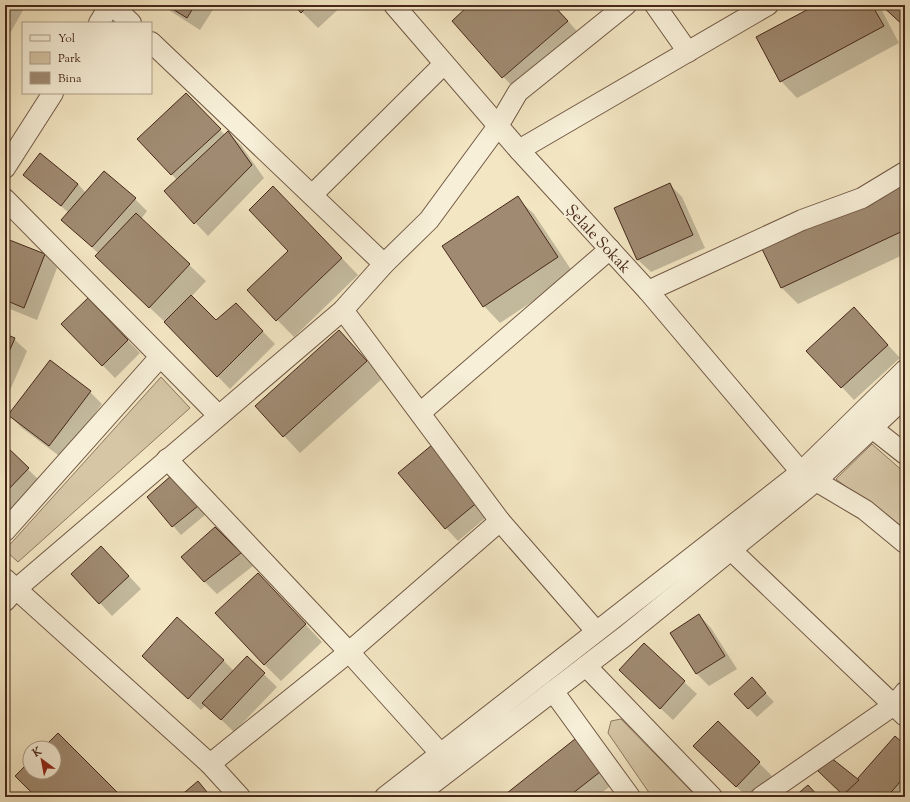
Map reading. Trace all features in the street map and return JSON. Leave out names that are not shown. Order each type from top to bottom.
[{"type":"street","points":[[100,22],[111,5],[130,22]]},
{"type":"street","name":"Şelale Sokak","points":[[394,5],[519,150],[648,291],[809,477],[865,510],[905,543]]},
{"type":"street","points":[[240,797],[210,764],[8,590],[167,459],[343,310],[384,264],[430,220],[498,126],[518,92],[626,5]]},
{"type":"street","points":[[655,5],[688,52]]},
{"type":"street","points":[[519,150],[768,5]]},
{"type":"street","points":[[152,43],[384,264]]},
{"type":"street","points":[[312,195],[444,64]]},
{"type":"street","points":[[5,168],[52,94]]},
{"type":"street","points":[[648,291],[802,220],[862,198],[905,172]]},
{"type":"street","points":[[5,199],[218,415]]},
{"type":"street","points":[[420,413],[610,249]]},
{"type":"street","points":[[343,310],[500,521],[596,631]]},
{"type":"street","points":[[5,531],[160,357]]},
{"type":"street","points":[[415,797],[586,666],[731,550],[809,477],[905,370]]},
{"type":"street","points":[[385,797],[596,631],[809,477],[872,428],[905,397]]},
{"type":"street","points":[[872,428],[905,454]]},
{"type":"street","points":[[167,459],[350,652],[440,754]]},
{"type":"street","points":[[210,764],[350,652],[500,521]]},
{"type":"street","points":[[731,550],[901,704],[762,797]]},
{"type":"street","points":[[586,666],[712,797]]},
{"type":"street","points":[[553,691],[630,797]]},
{"type":"green space","points":[[161,377],[190,408],[18,562],[5,550]]},
{"type":"green space","points":[[872,444],[905,473],[905,534],[836,479]]},
{"type":"green space","points":[[621,719],[697,797],[652,797],[608,733],[611,721]]},
{"type":"building","points":[[166,5],[195,5],[187,18]]},
{"type":"building","points":[[294,5],[309,5],[301,13]]},
{"type":"building","points":[[469,5],[508,5],[510,8],[514,5],[553,5],[568,21],[502,78],[452,21]]},
{"type":"building","points":[[816,5],[872,5],[884,26],[780,82],[756,37]]},
{"type":"building","points":[[881,5],[905,5],[905,27]]},
{"type":"building","points":[[186,93],[221,129],[171,175],[137,139]]},
{"type":"building","points":[[228,131],[252,165],[194,224],[164,191]]},
{"type":"building","points":[[40,153],[78,184],[61,206],[23,175]]},
{"type":"building","points":[[104,171],[136,198],[92,247],[61,220]]},
{"type":"building","points":[[670,183],[693,235],[637,260],[614,208]]},
{"type":"building","points":[[900,184],[905,189],[905,230],[781,288],[762,249]]},
{"type":"building","points":[[273,186],[342,258],[276,321],[247,290],[288,251],[249,210]]},
{"type":"building","points":[[518,196],[558,257],[483,307],[442,246]]},
{"type":"building","points":[[136,213],[190,264],[149,308],[95,256]]},
{"type":"building","points":[[7,239],[45,254],[24,308],[5,300],[5,244]]},
{"type":"building","points":[[191,295],[216,320],[236,303],[263,331],[217,377],[164,322]]},
{"type":"building","points":[[88,298],[128,340],[102,366],[61,324]]},
{"type":"building","points":[[854,307],[888,345],[841,388],[806,351]]},
{"type":"building","points":[[339,330],[367,361],[283,437],[255,406]]},
{"type":"building","points":[[5,334],[15,338],[5,361]]},
{"type":"building","points":[[50,360],[91,391],[49,446],[8,415]]},
{"type":"building","points":[[5,445],[29,468],[5,493]]},
{"type":"building","points":[[432,445],[479,501],[445,529],[398,473]]},
{"type":"building","points":[[172,475],[198,506],[172,527],[147,497]]},
{"type":"building","points":[[215,527],[241,553],[204,582],[181,557]]},
{"type":"building","points":[[101,546],[129,576],[99,604],[71,574]]},
{"type":"building","points":[[258,573],[306,624],[264,665],[215,613]]},
{"type":"building","points":[[699,614],[725,656],[696,674],[670,633]]},
{"type":"building","points":[[177,617],[224,660],[188,699],[142,656]]},
{"type":"building","points":[[644,643],[685,681],[660,709],[619,670]]},
{"type":"building","points":[[247,656],[265,673],[221,720],[202,703]]},
{"type":"building","points":[[752,677],[766,693],[748,709],[734,694]]},
{"type":"building","points":[[718,721],[760,762],[736,787],[693,746]]},
{"type":"building","points":[[58,733],[122,797],[36,797],[15,776],[22,769],[22,780],[62,780],[62,740],[51,740]]},
{"type":"building","points":[[895,736],[905,745],[905,776],[887,797],[846,797],[843,795]]},
{"type":"building","points":[[575,739],[600,772],[568,797],[502,797]]},
{"type":"building","points":[[830,757],[859,780],[843,795],[818,771]]},
{"type":"building","points":[[198,781],[211,797],[179,797]]},
{"type":"building","points":[[808,785],[819,797],[794,797]]}]
